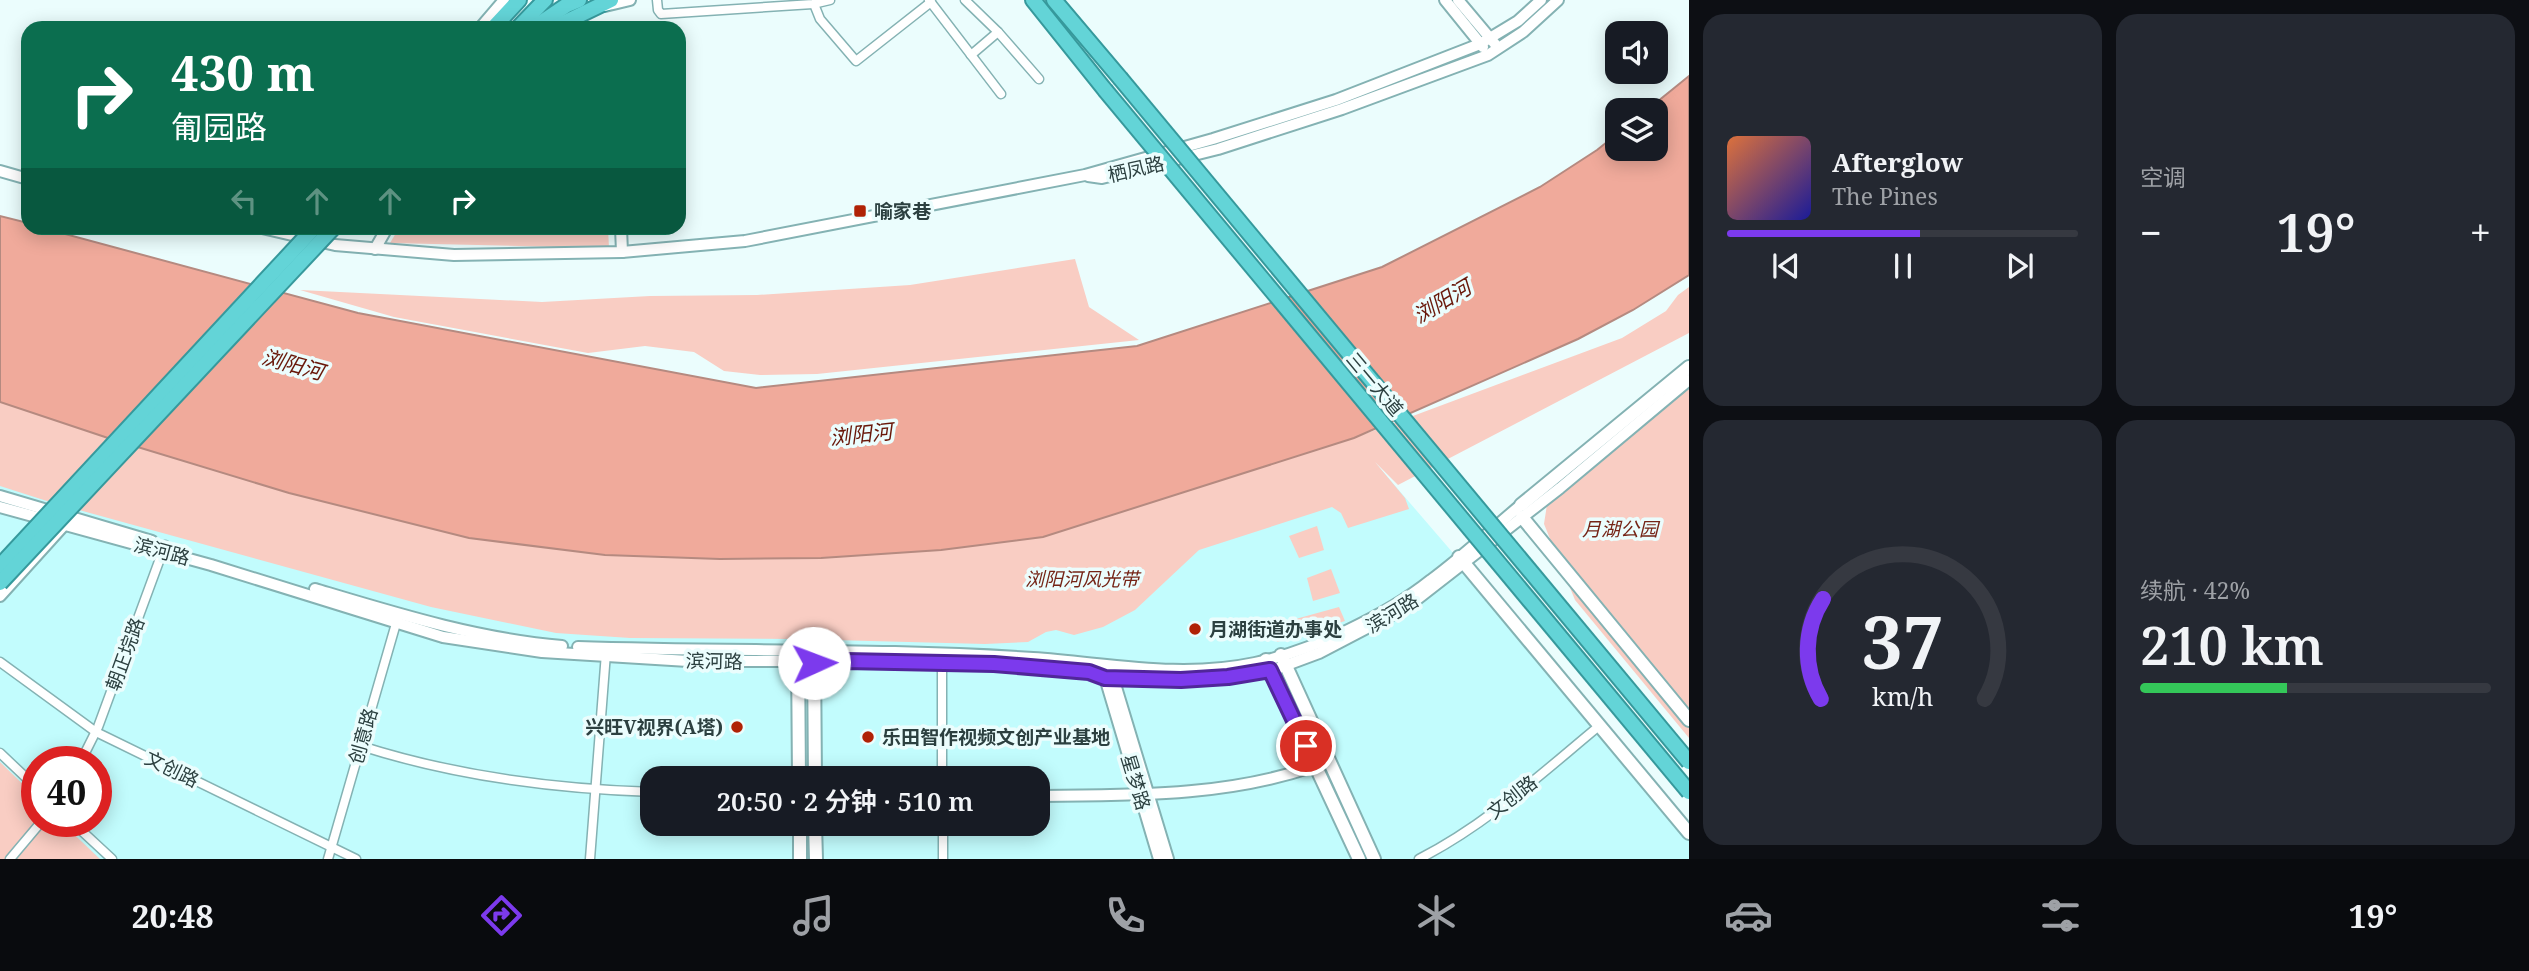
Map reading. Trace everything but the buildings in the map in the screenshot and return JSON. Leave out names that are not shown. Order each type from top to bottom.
[{"type":"highway","points":[[495,21],[506,0]]},
{"type":"highway","points":[[498,21],[519,0]]},
{"type":"highway","points":[[525,21],[545,0]]},
{"type":"highway","points":[[543,21],[579,0]]},
{"type":"highway","points":[[568,21],[611,0]]},
{"type":"highway","name":"三一大道","points":[[1033,1],[1689,792]]},
{"type":"highway","name":"三一大道","points":[[1056,2],[1689,762]]},
{"type":"highway","points":[[0,566],[307,235]]},
{"type":"highway","points":[[0,583],[326,235]]},
{"type":"main road","points":[[1689,367],[1521,511],[1689,720]]},
{"type":"main road","points":[[1462,560],[1689,833]]},
{"type":"main road","points":[[798,657],[800,766]]},
{"type":"main road","points":[[814,657],[815,766]]},
{"type":"main road","points":[[1283,660],[1374,859]]},
{"type":"main road","points":[[1268,665],[1359,859]]},
{"type":"main road","points":[[800,836],[800,859]]},
{"type":"main road","points":[[815,836],[816,859]]},
{"type":"street","points":[[486,21],[506,0]]},
{"type":"street","points":[[578,21],[604,6],[630,0]]},
{"type":"street","points":[[657,0],[661,14],[772,3],[814,4],[830,0]]},
{"type":"street","points":[[965,0],[998,32],[1038,79]]},
{"type":"street","points":[[1445,0],[1486,42],[1499,49]]},
{"type":"street","points":[[1458,0],[1486,42],[1488,55]]},
{"type":"street","name":"栖凤路","points":[[1085,175],[1213,139],[1336,100],[1486,42],[1518,21],[1541,0]]},
{"type":"street","name":"栖凤路","points":[[1085,175],[1102,178],[1218,149],[1342,109],[1488,55],[1523,32],[1558,0]]},
{"type":"street","points":[[814,4],[820,19],[856,61],[930,1],[1000,94]]},
{"type":"street","points":[[971,55],[998,32]]},
{"type":"street","points":[[0,172],[21,177]]},
{"type":"street","points":[[292,235],[335,245],[454,255],[622,252],[745,240],[1085,175]]},
{"type":"street","points":[[375,249],[383,235]]},
{"type":"street","points":[[621,235],[622,252]]},
{"type":"street","name":"滨河路","points":[[942,659],[1089,672],[1109,678],[1181,680],[1228,677],[1283,660],[1319,653],[1407,607],[1521,511],[1689,380]]},
{"type":"street","name":"滨河路","points":[[0,496],[67,521],[398,618],[443,637],[542,652],[942,659],[1034,658],[1150,670],[1210,670],[1268,665]]},
{"type":"street","name":"滨河路","points":[[0,507],[54,517]]},
{"type":"street","points":[[0,574],[54,517]]},
{"type":"street","points":[[0,596],[67,521]]},
{"type":"street","name":"朝正垸路","points":[[88,746],[96,732],[164,548]]},
{"type":"street","name":"创意路","points":[[328,859],[398,618]]},
{"type":"street","points":[[590,859],[606,652]]},
{"type":"street","points":[[942,659],[942,766]]},
{"type":"street","name":"文创路","points":[[0,662],[96,732],[356,859]]},
{"type":"street","name":"星梦路","points":[[1105,666],[1144,795],[1160,859]]},
{"type":"street","name":"文创路","points":[[1419,859],[1463,834],[1502,806],[1599,726]]},
{"type":"street","points":[[361,746],[436,766],[515,781],[640,792]]},
{"type":"street","points":[[0,753],[21,773]]},
{"type":"street","points":[[1050,796],[1144,795],[1214,790],[1292,774],[1315,766]]},
{"type":"street","name":"星梦路","points":[[1144,795],[1168,859]]},
{"type":"street","points":[[943,836],[943,859]]},
{"type":"street","points":[[10,859],[29,837]]},
{"type":"street","points":[[88,837],[112,859]]},
{"type":"shaded area","points":[[0,402],[289,493],[469,538],[605,555],[720,559],[821,558],[1160,498],[1354,438],[1689,827],[1689,859],[0,859]]},
{"type":"green space","points":[[395,235],[608,235],[609,248],[390,243]]},
{"type":"green space","points":[[1075,259],[1089,307],[1139,340],[817,374],[760,375],[724,371],[694,352],[645,346],[588,353],[394,317],[300,290],[542,302],[650,296],[757,295],[910,285]]},
{"type":"green space","name":"浏阳河风光带","points":[[1689,287],[1689,333],[1398,485],[1375,462],[1405,498],[1409,509],[1348,528],[1341,513],[1332,507],[1199,550],[1135,610],[1103,627],[1074,635],[1056,630],[1046,632],[1028,642],[985,644],[630,638],[556,633],[431,607],[0,486],[0,402],[289,493],[720,559],[821,558],[1160,498],[1238,475],[1354,438],[1622,338],[1666,311],[1678,295]]},
{"type":"green space","name":"月湖公园","points":[[1689,384],[1689,738],[1575,600],[1544,524],[1548,498]]},
{"type":"green space","points":[[1317,526],[1324,550],[1299,558],[1289,536]]},
{"type":"green space","points":[[1331,569],[1340,593],[1313,601],[1307,578]]},
{"type":"green space","points":[[1339,607],[1345,621],[1277,642],[1274,625]]},
{"type":"green space","points":[[0,762],[21,782],[21,837],[77,837],[100,859],[0,859]]},
{"type":"water","name":"浏阳河","points":[[1689,76],[1689,275],[1633,310],[1578,339],[1354,438],[1043,537],[941,550],[821,558],[720,559],[605,555],[469,538],[289,493],[0,402],[0,216],[21,221],[21,235],[69,235],[358,313],[756,388],[1137,346],[1382,267],[1540,187],[1605,144],[1605,161],[1668,161],[1668,98],[1662,98]]},
{"type":"place","name":"喻家巷","points":[[860,211]]},
{"type":"place","name":"月湖街道办事处","points":[[1195,629]]},
{"type":"place","name":"兴旺V视界(A塔)","points":[[737,727]]},
{"type":"place","name":"乐田智作视频文创产业基地","points":[[868,737]]},
{"type":"route","points":[[814,663],[845,661],[994,664],[1089,672],[1105,678],[1181,680],[1228,677],[1270,670],[1279,684],[1306,746]]}]
